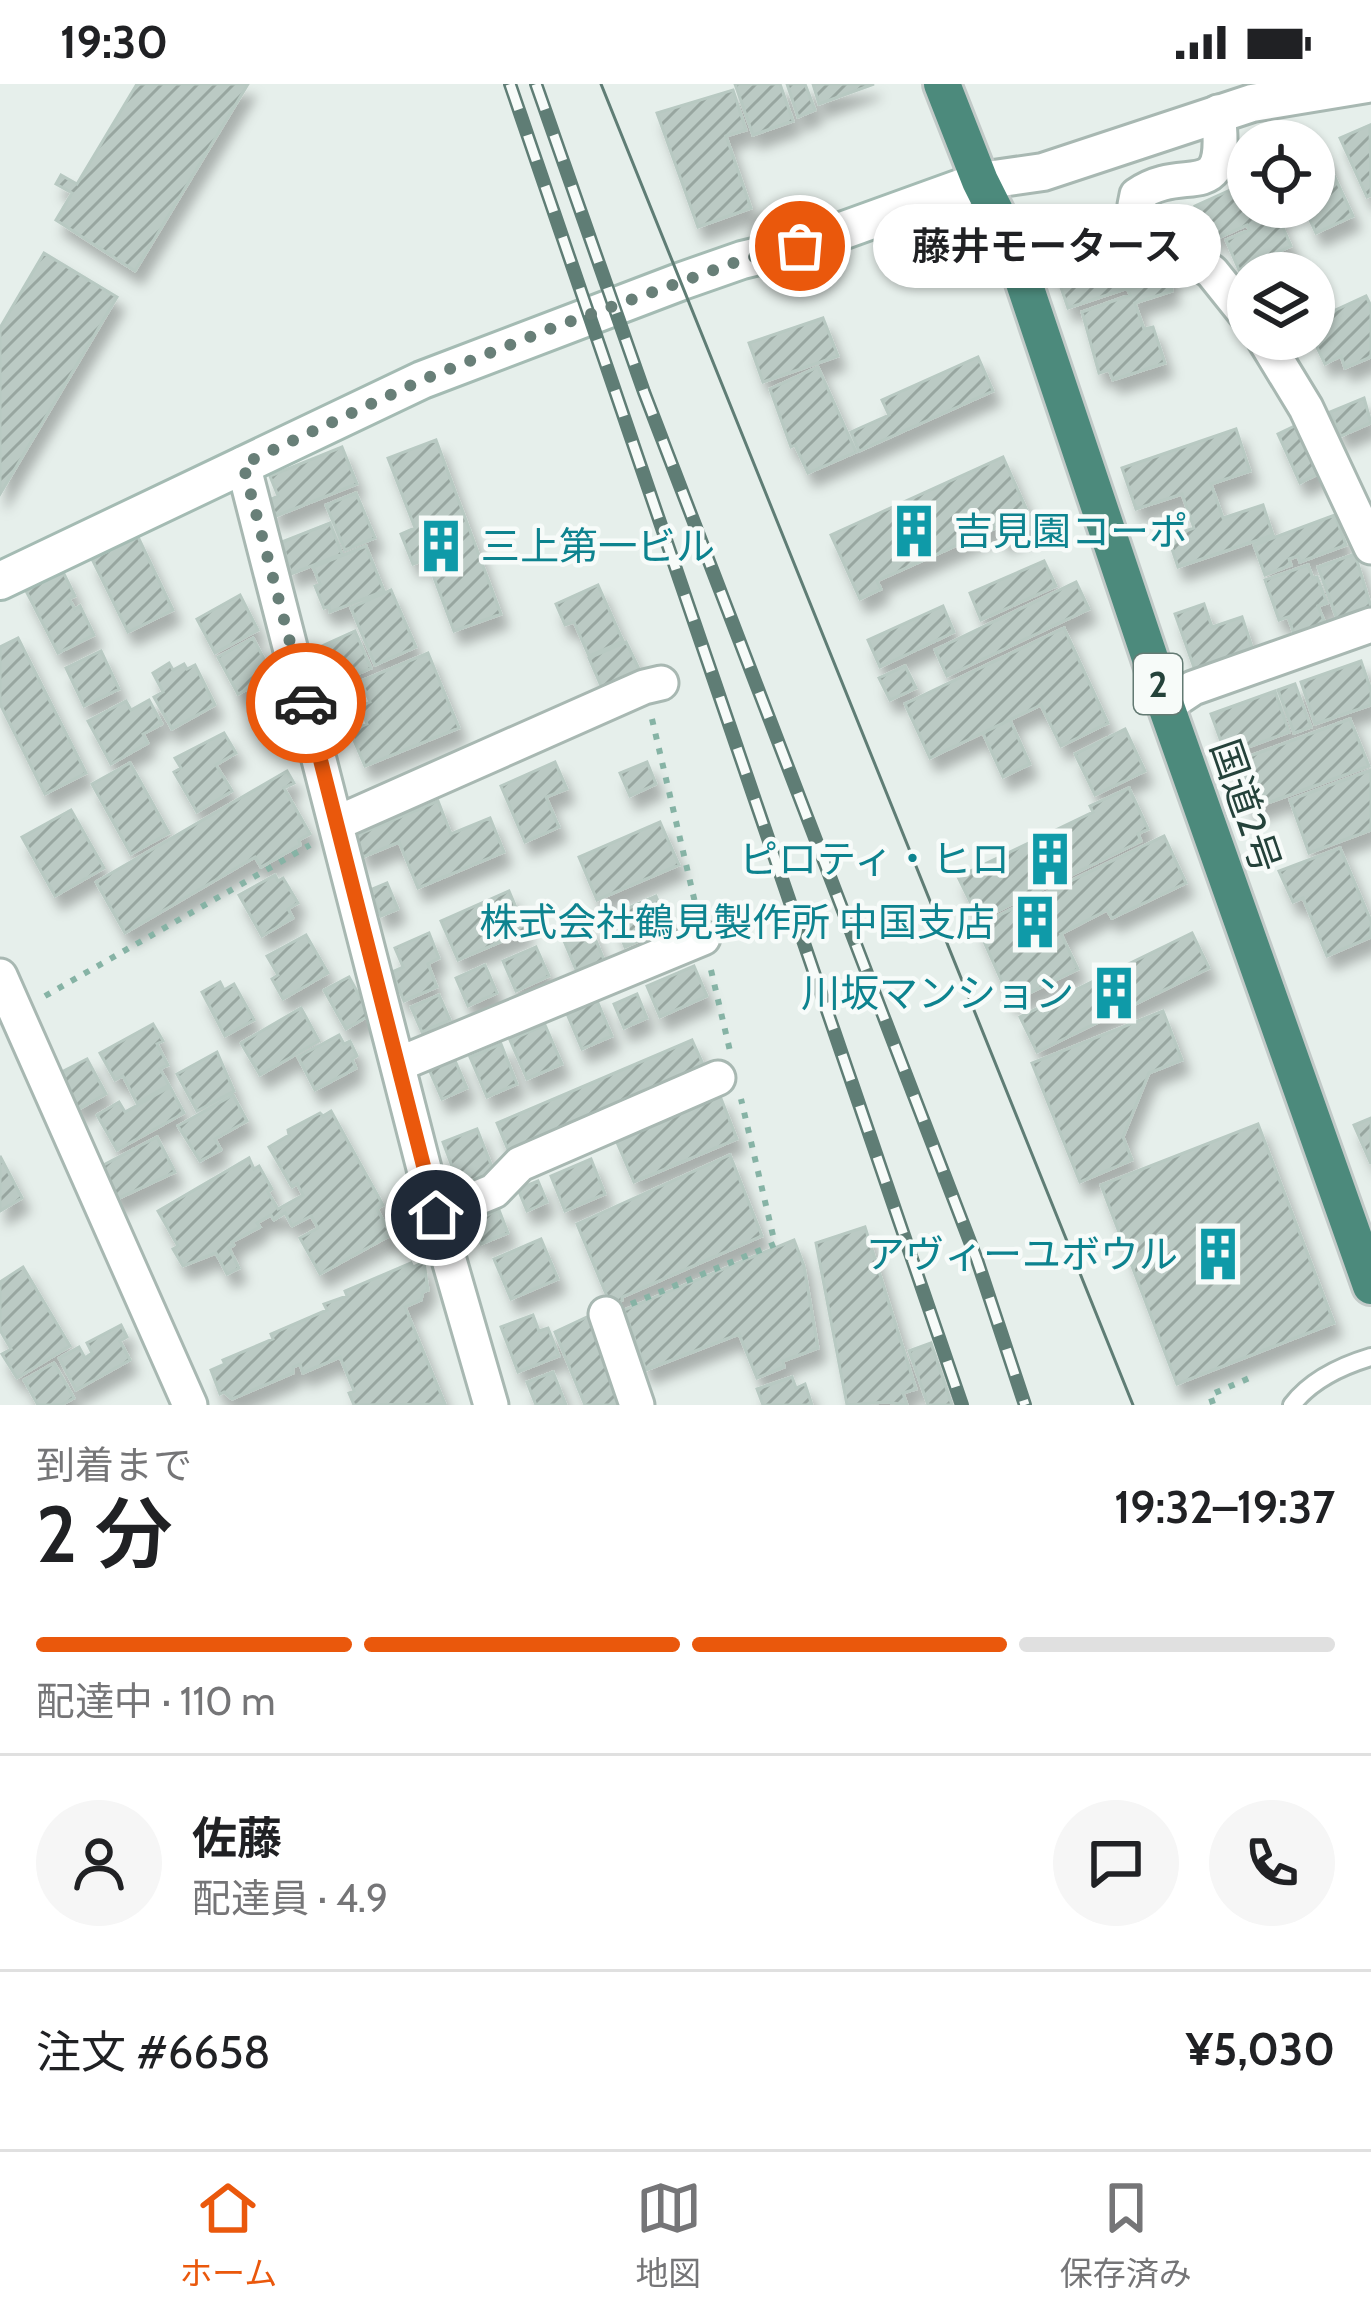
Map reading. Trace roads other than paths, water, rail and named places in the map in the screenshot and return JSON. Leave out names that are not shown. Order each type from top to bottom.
[{"type":"highway","name":"国道2号","points":[[941,84],[1010,241],[1166,706],[1371,1286]]},
{"type":"main road","points":[[0,581],[422,380],[552,328],[980,181],[1043,172],[1218,112],[1366,84]]},
{"type":"street","points":[[1218,112],[1222,147],[1213,171],[1195,182],[1153,184],[1137,195],[1135,206],[1156,231],[1212,272],[1227,290]]},
{"type":"street","points":[[1277,360],[1306,409],[1371,547]]},
{"type":"street","points":[[243,464],[436,1215],[491,1405]]},
{"type":"street","points":[[1166,706],[1192,688],[1371,625]]},
{"type":"street","points":[[1166,706],[1199,704],[1371,645]]},
{"type":"street","points":[[338,826],[652,685]]},
{"type":"street","points":[[399,1064],[703,938]]},
{"type":"street","points":[[0,976],[190,1405]]},
{"type":"street","points":[[436,1215],[494,1191],[520,1164],[730,1080]]},
{"type":"street","points":[[606,1315],[637,1405]]},
{"type":"lane","points":[[1292,1405],[1304,1389],[1350,1363],[1371,1357]]},
{"type":"tram line","points":[[601,84],[1133,1405]]},
{"type":"railway","points":[[510,84],[962,1405]]},
{"type":"railway","points":[[536,84],[644,392],[977,1260],[1025,1405]]},
{"type":"place","name":"藤井モータース","points":[[800,246]]},
{"type":"place","name":"吉見園コーポ","points":[[914,531]]},
{"type":"place","name":"三上第一ビル","points":[[441,546]]},
{"type":"place","name":"ピロティ・ヒロ","points":[[1050,859]]},
{"type":"place","name":"株式会社鶴見製作所 中国支店","points":[[1035,922]]},
{"type":"place","name":"川坂マンション","points":[[1114,993]]},
{"type":"place","name":"アヴィーユボウル","points":[[1218,1254]]}]
